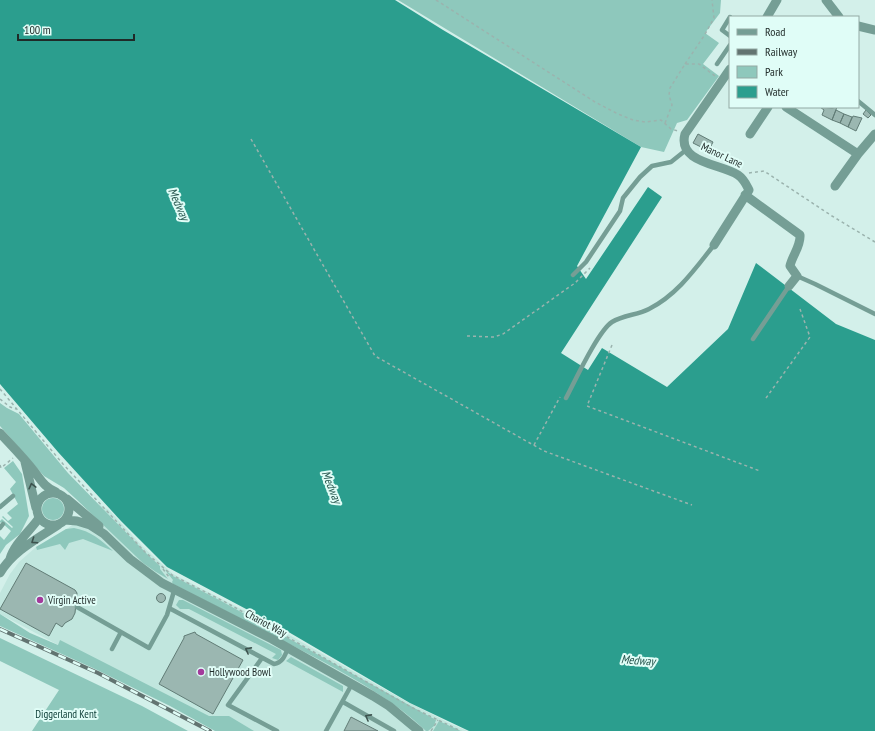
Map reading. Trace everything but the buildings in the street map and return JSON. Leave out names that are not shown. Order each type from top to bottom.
[{"type":"street","points":[[768,16],[777,0]]},
{"type":"street","points":[[826,0],[838,16]]},
{"type":"street","points":[[859,26],[871,29]]},
{"type":"street","points":[[684,134],[729,71]]},
{"type":"street","points":[[750,134],[767,108]]},
{"type":"street","points":[[788,108],[858,154]]},
{"type":"street","name":"Manor Lane","points":[[684,134],[683,140],[686,150],[707,163],[737,174],[744,180],[749,190],[745,195]]},
{"type":"street","points":[[835,186],[858,154],[875,134]]},
{"type":"street","points":[[714,245],[745,195],[800,235],[801,240],[791,259],[790,266],[797,276],[789,286]]},
{"type":"street","points":[[0,433],[45,486],[62,496],[98,525],[104,534]]},
{"type":"street","points":[[25,461],[38,514],[46,524],[56,525],[63,522],[77,521],[90,525],[104,534]]},
{"type":"street","points":[[0,573],[10,559],[63,522],[70,509],[69,505],[62,496],[51,493],[43,496],[38,503],[38,514],[30,530],[12,551],[10,559]]},
{"type":"street","name":"Chariot Way","points":[[104,534],[148,574],[174,591],[288,648],[352,684],[389,706],[419,731]]},
{"type":"lane","points":[[729,19],[722,30],[729,35]]},
{"type":"lane","points":[[717,64],[729,47]]},
{"type":"lane","points":[[859,102],[875,115]]},
{"type":"lane","points":[[573,275],[586,262],[620,212],[623,198],[640,177],[652,166],[671,162],[686,150]]},
{"type":"lane","points":[[566,398],[598,339],[612,322],[648,309],[670,296],[692,273],[714,245]]},
{"type":"lane","points":[[797,276],[875,314]]},
{"type":"lane","points":[[753,339],[789,286]]},
{"type":"lane","points":[[0,507],[13,496]]},
{"type":"lane","points":[[77,607],[149,648],[162,626],[174,591]]},
{"type":"lane","points":[[169,608],[274,664],[279,664],[286,655],[288,648]]},
{"type":"lane","points":[[112,649],[121,632]]},
{"type":"lane","points":[[262,658],[228,705],[278,731]]},
{"type":"lane","points":[[326,731],[352,684]]},
{"type":"lane","points":[[343,702],[394,731]]},
{"type":"path","points":[[436,0],[595,102],[633,120],[645,122],[662,120],[671,129],[684,134]]},
{"type":"path","points":[[664,123],[672,105],[669,95],[670,88],[714,18],[712,0]]},
{"type":"path","points":[[685,64],[699,64],[722,81]]},
{"type":"path","points":[[251,139],[375,356],[544,451],[692,505]]},
{"type":"path","points":[[737,174],[764,171],[832,216],[875,242]]},
{"type":"path","points":[[467,336],[494,337],[503,334],[575,283],[590,268]]},
{"type":"path","points":[[766,398],[810,337],[800,309]]},
{"type":"path","points":[[612,345],[587,406],[760,471]]},
{"type":"path","points":[[0,389],[86,489],[145,552],[172,575],[233,606],[411,707],[461,731]]},
{"type":"path","points":[[0,399],[8,406],[16,409]]},
{"type":"path","points":[[0,464],[0,468],[18,453]]},
{"type":"path","points":[[162,567],[170,578]]},
{"type":"path","points":[[431,731],[438,720]]},
{"type":"shaded area","points":[[100,505],[109,510],[143,547],[173,574],[270,624],[400,698],[468,731],[220,731],[0,614],[0,593],[10,574],[19,562],[36,547],[57,536]]},
{"type":"green space","points":[[398,0],[721,0],[720,13],[705,33],[719,43],[703,64],[719,76],[687,120],[677,123],[664,152],[641,147]]},
{"type":"green space","points":[[0,403],[19,414],[68,473],[160,566],[160,569],[168,579],[143,563],[64,488],[44,476],[0,426]]},
{"type":"green space","points":[[13,461],[22,474],[29,516],[20,534],[6,545],[0,554],[0,536],[4,540],[11,531],[1,522],[0,523],[0,521],[2,519],[12,528],[13,527],[2,517],[3,516],[8,521],[12,518],[7,513],[18,504],[10,489],[16,482],[4,468]]},
{"type":"green space","points":[[53,498],[61,501],[64,509],[61,517],[53,520],[45,517],[42,509],[45,501]]},
{"type":"green space","points":[[74,528],[86,531],[113,551],[83,539],[69,543],[65,550],[60,544],[37,550],[36,547],[66,529]]},
{"type":"green space","points":[[165,570],[173,576],[223,602],[436,720],[434,726],[426,731],[402,710],[376,692],[320,660],[173,584],[173,580]]},
{"type":"green space","points":[[179,600],[183,600],[281,650],[282,655],[278,660],[272,658],[276,654],[189,609],[180,609],[176,605]]},
{"type":"green space","points":[[0,614],[30,633],[58,645],[60,640],[209,716],[229,716],[254,731],[215,731],[170,706],[95,669],[0,626]]},
{"type":"green space","name":"Diggerland Kent","points":[[0,638],[142,706],[188,731],[32,731],[59,690],[0,661]]},
{"type":"green space","points":[[291,657],[343,686],[343,692],[286,661]]},
{"type":"green space","points":[[439,721],[461,731],[433,731]]},
{"type":"water","name":"Medway","points":[[0,0],[395,0],[641,147],[577,266],[586,279],[648,187],[662,197],[561,353],[588,370],[602,348],[667,387],[728,329],[756,263],[836,324],[875,340],[875,731],[469,731],[410,703],[280,627],[167,567],[121,521],[58,452],[0,384]]},
{"type":"railway","points":[[0,629],[98,673],[210,731]]},
{"type":"place","name":"Virgin Active","points":[[40,600]]},
{"type":"place","name":"Hollywood Bowl","points":[[201,672]]}]
